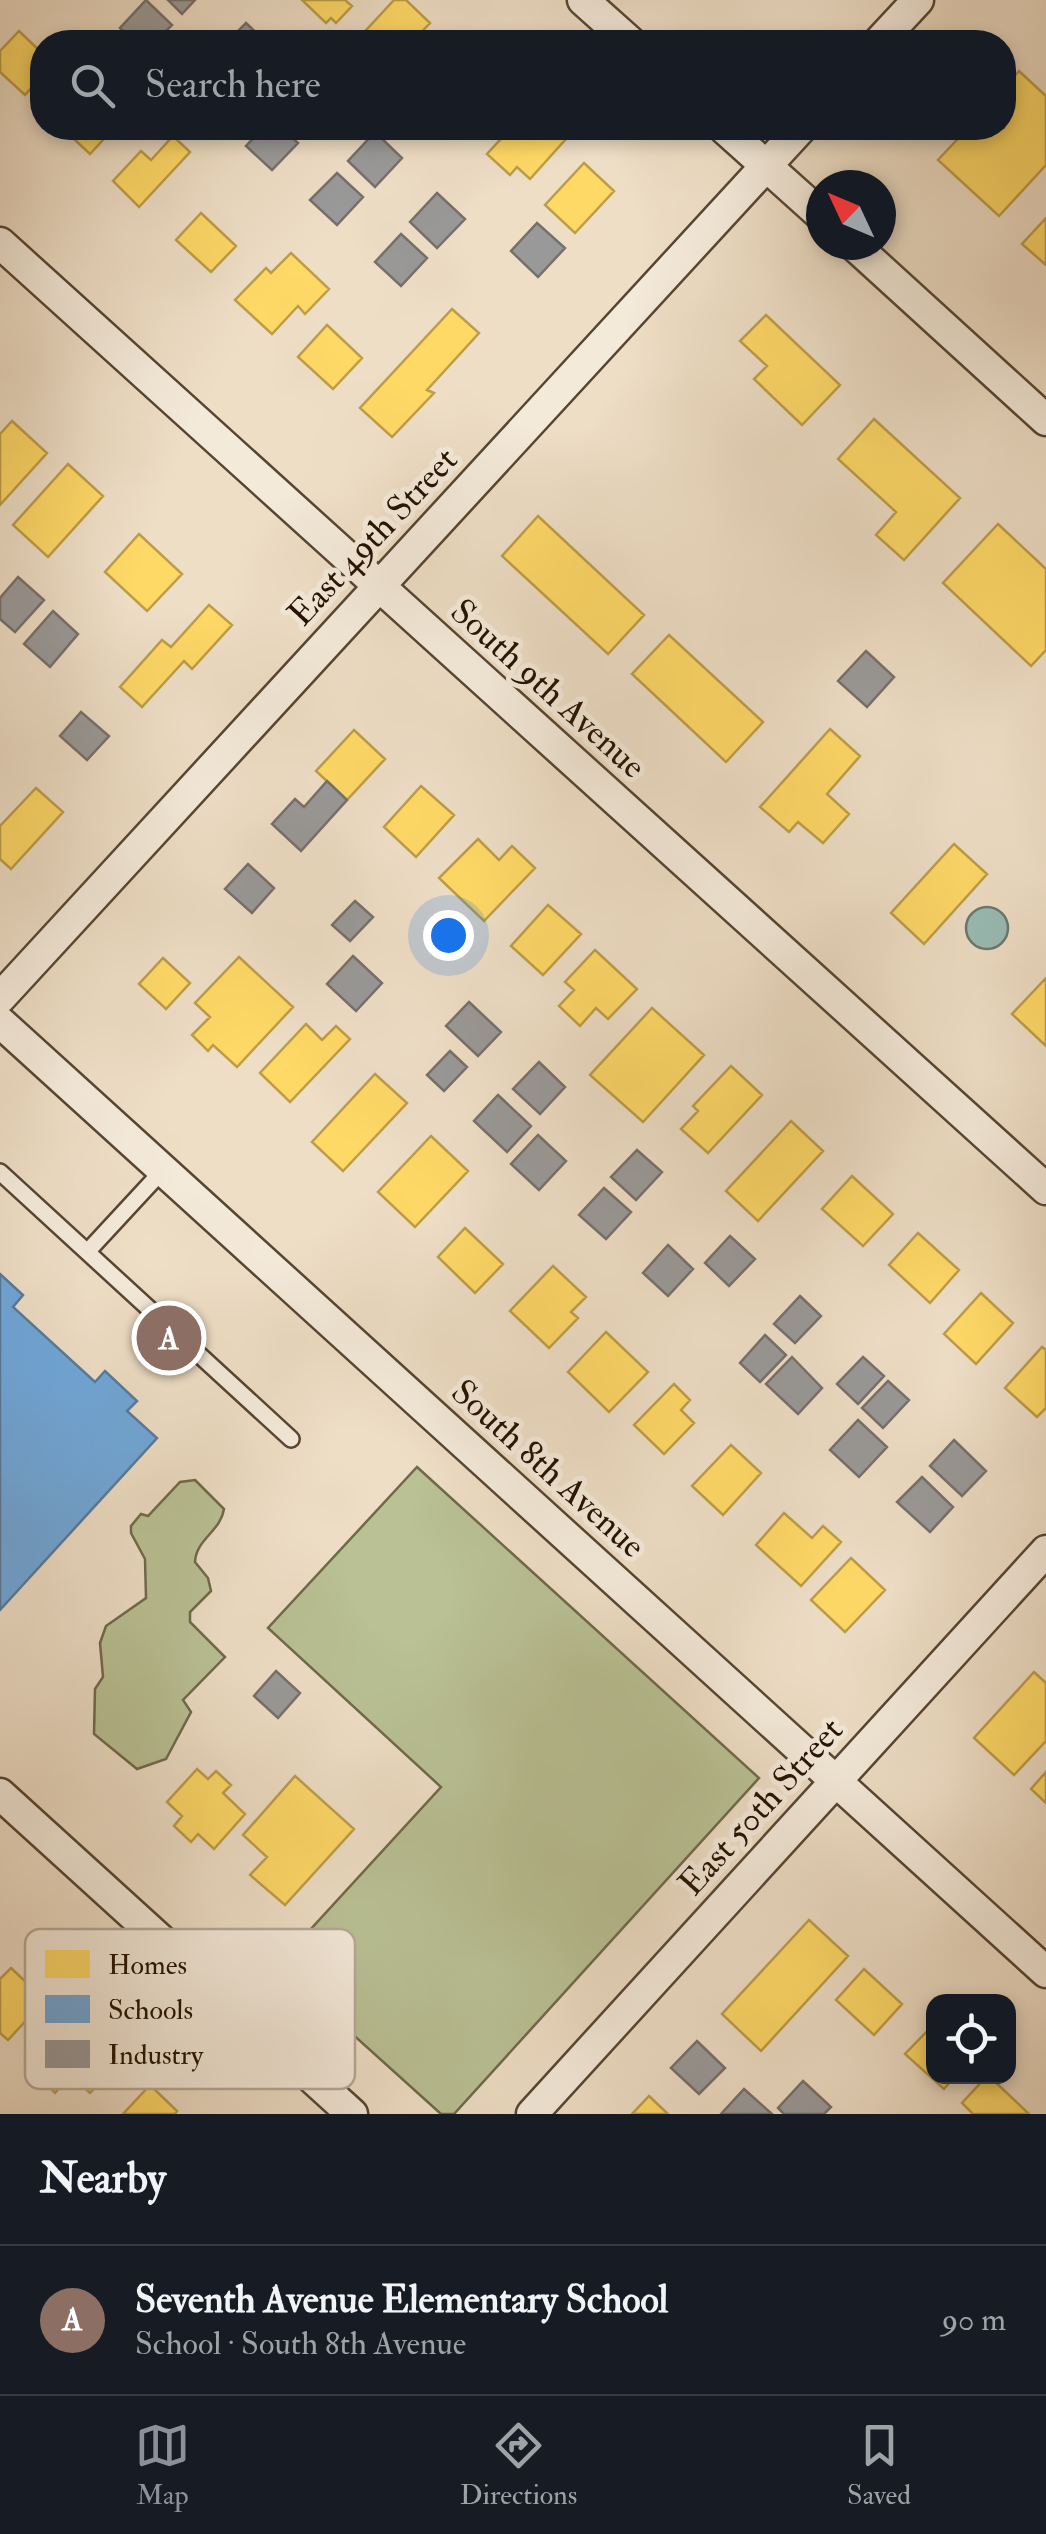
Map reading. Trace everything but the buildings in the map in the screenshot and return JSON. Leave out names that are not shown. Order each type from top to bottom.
[{"type":"street","points":[[584,0],[617,30]]},
{"type":"street","points":[[890,30],[918,0]]},
{"type":"street","points":[[738,140],[806,201]]},
{"type":"street","name":"East 49th Street","points":[[0,998],[790,140]]},
{"type":"street","name":"South 9th Avenue","points":[[0,243],[1046,1190]]},
{"type":"street","points":[[870,260],[1046,420]]},
{"type":"street","name":"South 8th Avenue","points":[[0,1022],[1046,1972]]},
{"type":"street","name":"East 50th Street","points":[[532,2114],[1046,1552]]},
{"type":"street","points":[[0,1794],[148,1929]]},
{"type":"street","points":[[324,2089],[352,2114]]},
{"type":"lane","points":[[88,1251],[163,1170]]},
{"type":"lane","points":[[0,1172],[291,1439]]},
{"type":"green space","points":[[417,1467],[759,1778],[454,2114],[441,2114],[355,2036],[355,1929],[311,1929],[441,1787],[268,1628]]},
{"type":"green space","points":[[195,1480],[224,1509],[196,1554],[195,1562],[208,1578],[211,1591],[190,1612],[190,1622],[225,1657],[183,1700],[191,1712],[166,1759],[137,1769],[94,1734],[95,1689],[103,1677],[100,1643],[106,1626],[146,1598],[145,1559],[131,1526],[141,1514],[148,1516],[180,1482]]},
{"type":"water","points":[[987,907],[1002,913],[1008,928],[1002,943],[987,949],[972,943],[966,928],[972,913]]},
{"type":"place","name":"Seventh Avenue Elementary School","points":[[169,1338]]}]
